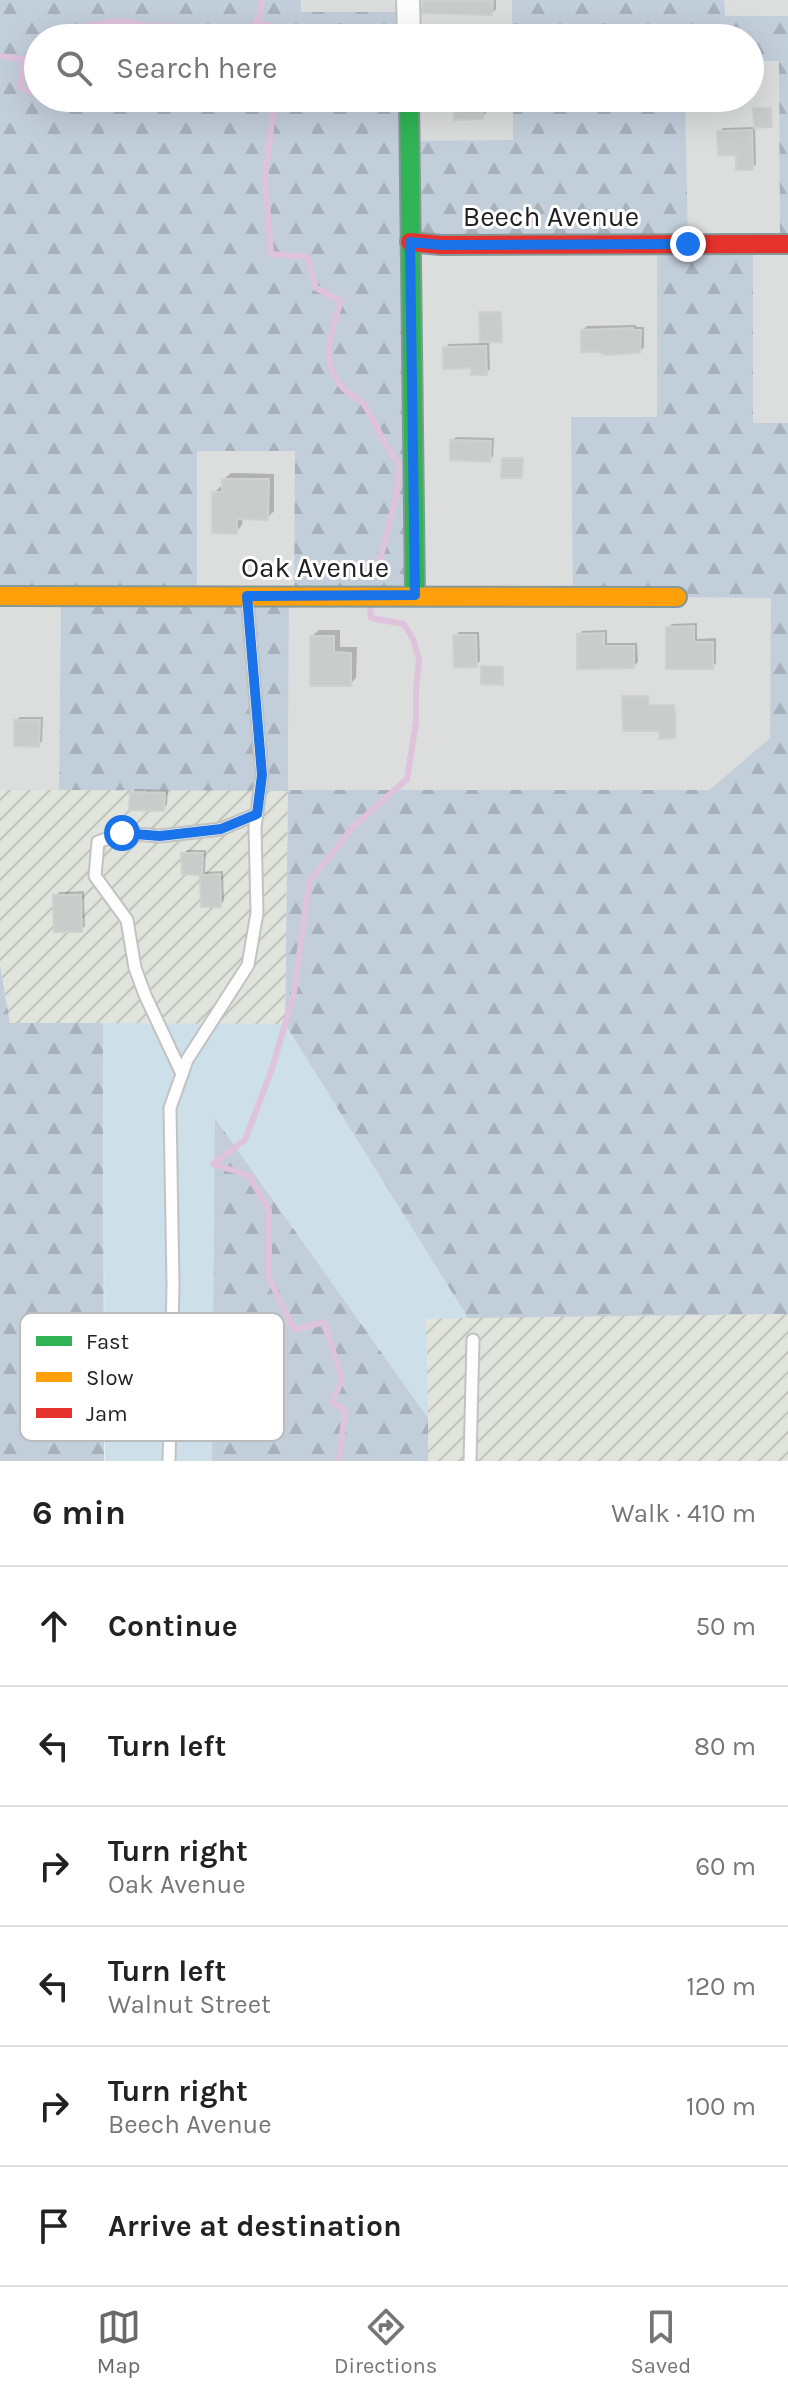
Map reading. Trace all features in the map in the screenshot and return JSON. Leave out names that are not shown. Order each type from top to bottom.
[{"type":"street","points":[[408,0],[409,24]]},
{"type":"street","points":[[409,112],[415,595]]},
{"type":"street","name":"Beech Avenue","points":[[410,242],[441,245],[788,244]]},
{"type":"street","name":"Oak Avenue","points":[[0,596],[677,597]]},
{"type":"lane","points":[[172,1313],[170,1108],[187,1060],[248,965],[257,913],[255,827],[262,775],[247,596]]},
{"type":"lane","points":[[182,1074],[135,968],[127,920],[95,876],[98,842],[122,833],[160,836],[221,829],[257,814]]},
{"type":"lane","points":[[470,1461],[473,1340]]},
{"type":"lane","points":[[169,1441],[169,1461]]},
{"type":"shaded area","points":[[301,0],[788,0],[788,423],[753,423],[753,245],[658,244],[657,417],[571,418],[772,598],[770,738],[709,790],[288,790],[289,596],[197,596],[197,450],[295,450],[404,112],[764,112],[764,24],[408,24],[408,12],[301,12]]},
{"type":"shaded area","points":[[0,596],[61,596],[59,790],[0,790]]},
{"type":"shaded area","points":[[0,790],[288,790],[285,1024],[10,1023],[0,965]]},
{"type":"shaded area","points":[[103,1023],[285,1024],[468,1318],[426,1319],[428,1418],[216,1119],[214,1313],[104,1313]]},
{"type":"shaded area","points":[[788,1314],[788,1461],[428,1461],[426,1318]]},
{"type":"shaded area","points":[[105,1441],[212,1441],[212,1461],[105,1461]]},
{"type":"green space","points":[[0,0],[301,0],[301,12],[408,12],[408,24],[24,24],[24,112],[409,112],[410,141],[513,140],[513,112],[685,112],[688,244],[753,244],[753,423],[788,423],[788,1314],[468,1318],[285,1024],[288,791],[59,790],[61,596],[0,595]],"holes":[[[410,243],[657,244],[657,417],[571,417],[573,596],[771,598],[770,738],[709,790],[288,790],[289,595],[197,596],[197,451],[295,451],[294,595],[415,595]]]},
{"type":"green space","points":[[512,0],[724,0],[725,16],[788,16],[788,244],[780,244],[779,61],[764,61],[764,24],[512,24]]},
{"type":"green space","points":[[0,965],[10,1023],[103,1023],[104,1313],[20,1313],[20,1441],[104,1441],[104,1461],[0,1461]]},
{"type":"green space","points":[[215,1118],[428,1418],[428,1461],[212,1461],[212,1441],[284,1441],[284,1313],[213,1313]]},
{"type":"building","points":[[423,0],[493,0],[492,15],[422,13]]},
{"type":"building","points":[[771,108],[772,127],[754,128],[753,112]]},
{"type":"building","points":[[454,112],[483,112],[483,119],[454,120]]},
{"type":"building","points":[[752,130],[753,170],[736,170],[736,155],[718,156],[717,131]]},
{"type":"building","points":[[479,312],[501,312],[502,342],[480,342]]},
{"type":"building","points":[[581,330],[641,330],[640,353],[605,355],[581,352]]},
{"type":"building","points":[[486,346],[487,375],[471,375],[471,368],[443,369],[443,347]]},
{"type":"building","points":[[450,440],[491,441],[490,462],[450,460]]},
{"type":"building","points":[[502,458],[523,458],[522,478],[501,478]]},
{"type":"building","points":[[222,479],[269,479],[268,520],[237,519],[237,534],[212,533],[212,492],[222,492]]},
{"type":"building","points":[[694,626],[694,642],[713,642],[713,669],[666,669],[666,627]]},
{"type":"building","points":[[604,633],[604,646],[634,646],[634,668],[577,669],[577,634]]},
{"type":"building","points":[[453,635],[476,635],[477,667],[454,668]]},
{"type":"building","points":[[310,636],[334,636],[334,652],[351,653],[351,686],[310,686]]},
{"type":"building","points":[[481,666],[503,667],[503,685],[481,684]]},
{"type":"building","points":[[622,696],[648,696],[649,705],[674,705],[675,738],[659,739],[659,731],[623,731]]},
{"type":"building","points":[[14,720],[40,720],[39,747],[14,746]]},
{"type":"building","points":[[130,792],[165,793],[164,811],[129,810]]},
{"type":"building","points":[[181,853],[203,853],[202,875],[220,874],[221,907],[201,907],[200,875],[182,874]]},
{"type":"building","points":[[53,895],[81,895],[82,932],[54,932]]},
{"type":"waterway","points":[[255,24],[260,14],[261,0]]},
{"type":"waterway","points":[[259,19],[262,24]]},
{"type":"waterway","points":[[96,24],[122,21],[138,24]]},
{"type":"waterway","points":[[0,56],[24,59]]},
{"type":"waterway","points":[[24,59],[20,87],[24,89]]},
{"type":"waterway","points":[[273,112],[265,178],[271,254],[307,257],[316,288],[341,301],[329,347],[332,369],[345,390],[365,406],[400,466],[396,497],[380,560],[368,574]]},
{"type":"waterway","points":[[339,1461],[345,1410],[332,1403],[342,1379],[324,1322],[294,1330],[269,1278],[269,1210],[248,1175],[213,1164],[245,1140],[272,1069],[294,993],[309,882],[352,828],[407,779],[416,722],[419,659],[404,624],[371,618],[370,608]]},
{"type":"traffic: fast","points":[[409,112],[415,595]]},
{"type":"traffic: slow","points":[[0,596],[677,597]]},
{"type":"traffic: jam","points":[[410,242],[441,245],[788,244]]},
{"type":"route","points":[[122,833],[160,836],[221,829],[257,814],[262,775],[247,596],[415,595],[410,242],[441,245],[688,244]]}]
